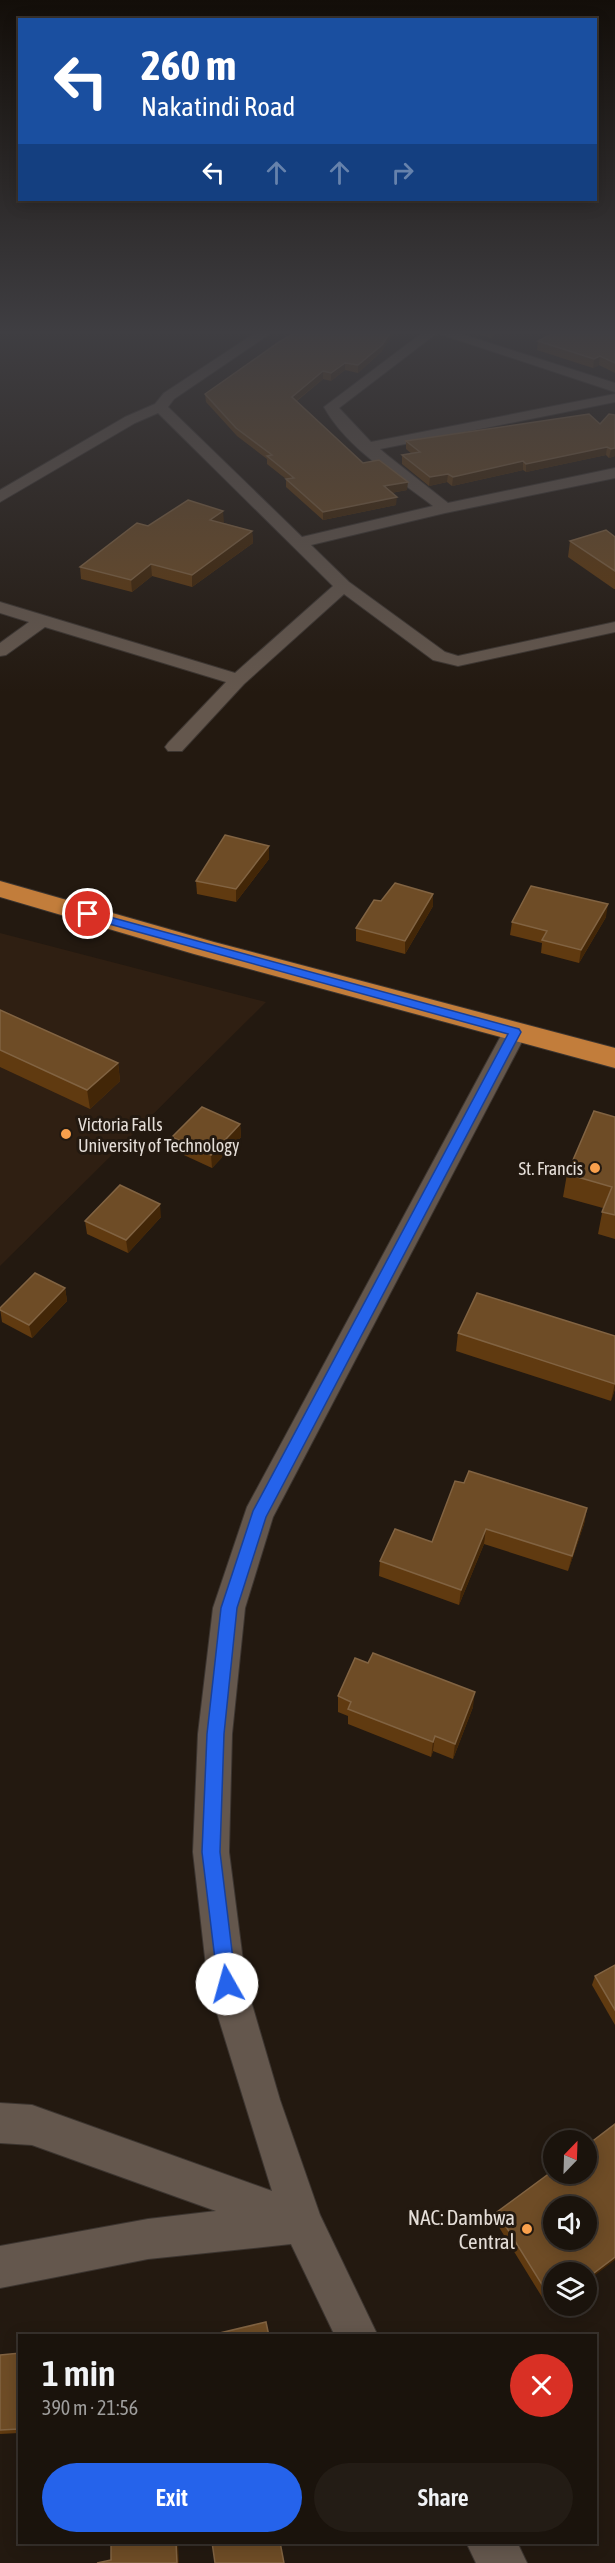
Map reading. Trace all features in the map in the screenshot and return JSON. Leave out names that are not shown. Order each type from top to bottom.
[{"type":"highway","points":[[0,889],[615,1058]]},
{"type":"street","points":[[0,497],[75,453]]},
{"type":"street","points":[[207,453],[343,586],[449,661],[458,661],[615,627]]},
{"type":"street","points":[[376,453],[444,508]]},
{"type":"street","points":[[299,543],[444,508],[615,473]]},
{"type":"street","points":[[175,747],[238,680],[343,586]]},
{"type":"street","points":[[0,607],[238,680]]},
{"type":"street","points":[[0,651],[43,620]]},
{"type":"street","points":[[356,2334],[302,2222],[261,2100],[227,1984],[211,1852],[215,1734],[229,1608],[258,1516],[515,1032]]},
{"type":"street","points":[[0,2123],[32,2125],[302,2222]]},
{"type":"street","points":[[0,2267],[148,2239],[302,2222]]},
{"type":"street","points":[[490,2544],[504,2563]]},
{"type":"shaded area","name":"Victoria Falls University of Technology","points":[[0,933],[266,1002],[0,1266]]},
{"type":"building","points":[[269,453],[352,453],[363,463],[379,460],[408,482],[384,486],[397,497],[323,512],[286,479],[294,478],[267,456],[272,455]]},
{"type":"building","points":[[416,453],[580,453],[526,464],[523,461],[453,477],[448,474],[430,477],[402,455]]},
{"type":"building","points":[[188,500],[223,511],[210,520],[252,531],[192,575],[151,564],[131,580],[80,567],[137,523],[148,526]]},
{"type":"building","points":[[606,530],[615,537],[615,571],[570,541]]},
{"type":"building","points":[[225,835],[269,846],[236,889],[196,881]]},
{"type":"building","points":[[395,883],[433,894],[405,941],[356,928],[374,900],[381,901]]},
{"type":"building","points":[[531,886],[608,904],[581,950],[542,940],[547,931],[512,922]]},
{"type":"building","points":[[0,1010],[118,1063],[87,1090],[0,1050]]},
{"type":"building","points":[[202,1107],[240,1124],[211,1155],[172,1137]]},
{"type":"building","points":[[594,1111],[615,1117],[615,1215],[602,1212],[612,1187],[567,1174]]},
{"type":"building","points":[[120,1185],[160,1204],[126,1240],[85,1221]]},
{"type":"building","points":[[35,1273],[65,1288],[29,1325],[0,1308]]},
{"type":"building","points":[[477,1293],[615,1336],[615,1384],[458,1333]]},
{"type":"building","points":[[469,1471],[587,1508],[572,1556],[486,1529],[461,1590],[380,1561],[395,1529],[432,1542],[455,1481],[464,1483]]},
{"type":"building","points":[[373,1653],[475,1692],[455,1744],[435,1736],[433,1742],[348,1709],[351,1702],[338,1696],[355,1658],[368,1663]]},
{"type":"building","points":[[615,1965],[615,2010],[595,1976]]},
{"type":"building","points":[[615,2124],[615,2257],[597,2271],[597,2262],[543,2262],[543,2286],[497,2212],[543,2178],[543,2184],[597,2184],[597,2138]]},
{"type":"building","points":[[266,2322],[269,2334],[215,2334]]},
{"type":"building","points":[[18,2353],[18,2429],[0,2430],[0,2355]]},
{"type":"building","points":[[111,2544],[176,2544],[177,2563],[97,2563],[111,2560]]},
{"type":"building","points":[[212,2544],[280,2544],[284,2563],[215,2563]]},
{"type":"place","name":"Victoria Falls University of Technology","points":[[66,1134]]},
{"type":"place","name":"St. Francis","points":[[595,1168]]},
{"type":"place","name":"NAC: Dambwa Central","points":[[527,2229]]},
{"type":"route","points":[[88,914],[204,948],[515,1032],[258,1516],[229,1608],[215,1734],[211,1852],[227,1984]]}]
